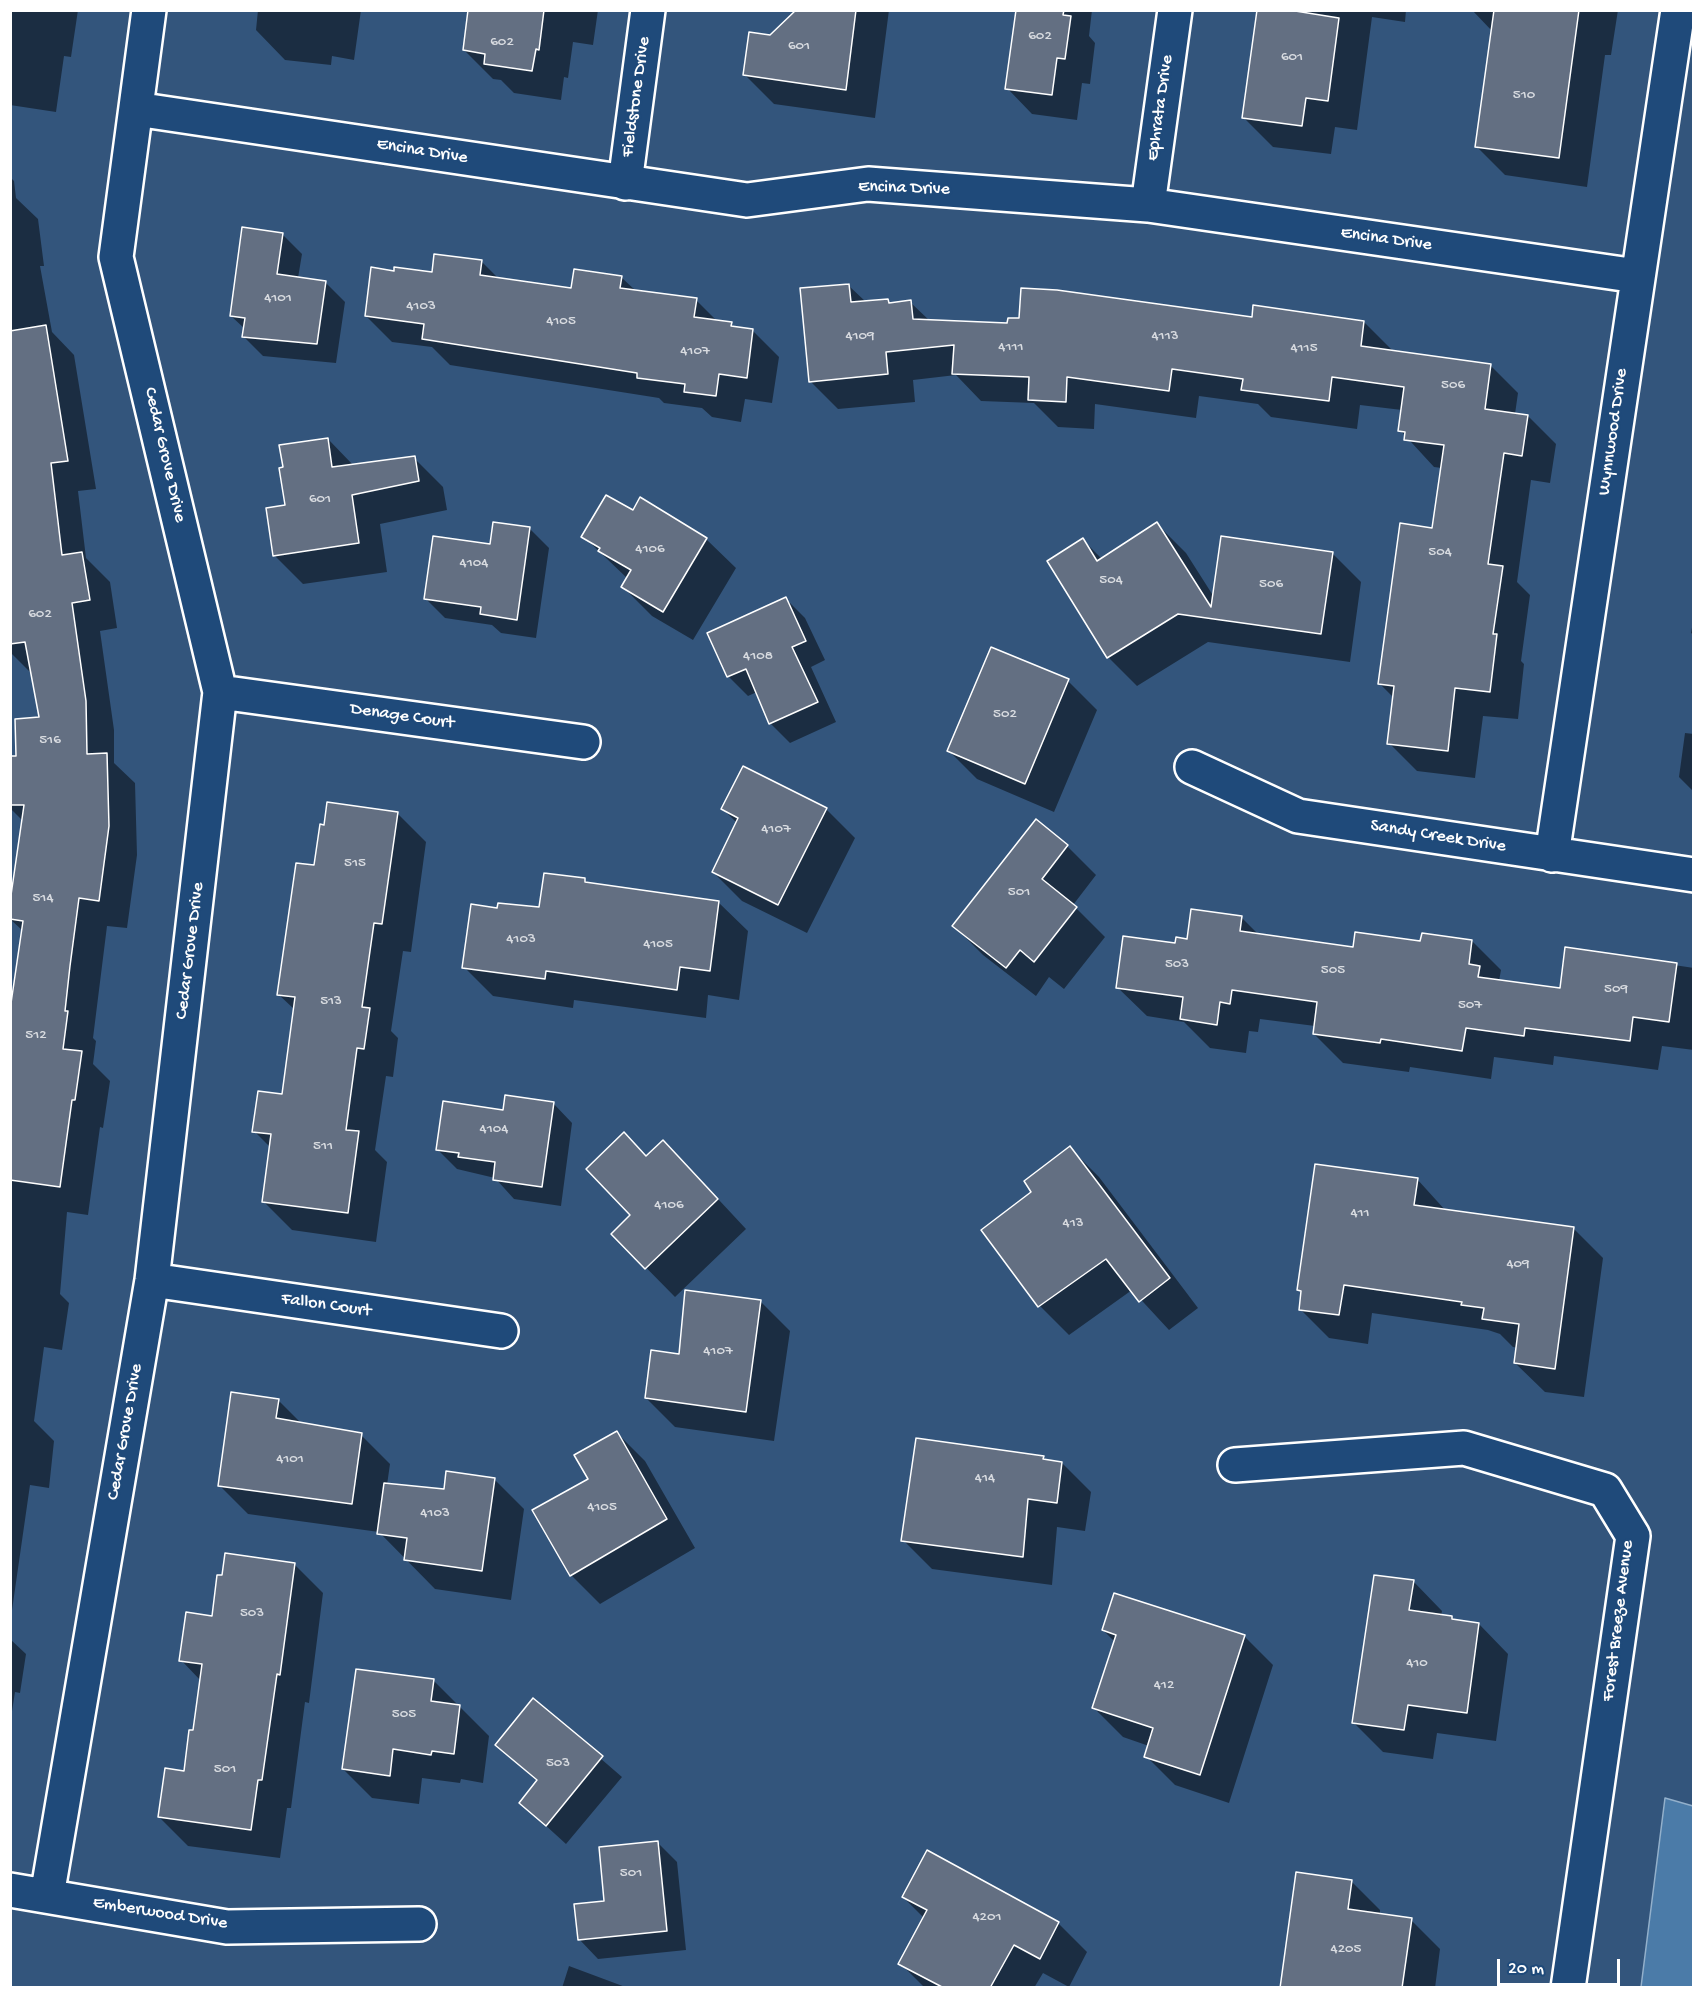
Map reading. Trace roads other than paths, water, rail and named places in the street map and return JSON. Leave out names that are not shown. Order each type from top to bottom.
[{"type":"street","name":"Cedar Grove Drive","points":[[47,1896],[152,1280],[220,692],[116,257],[149,10]]},
{"type":"street","name":"Fieldstone Drive","points":[[625,183],[648,10]]},
{"type":"street","name":"Ephrata Drive","points":[[1148,205],[1174,10]]},
{"type":"street","name":"Wynnwood Drive","points":[[1552,855],[1678,10]]},
{"type":"street","name":"Encina Drive","points":[[136,109],[747,200],[868,184],[1148,205],[1637,276]]},
{"type":"street","name":"Denage Court","points":[[220,692],[583,742]]},
{"type":"street","name":"Sandy Creek Drive","points":[[1192,767],[1298,816],[1694,875]]},
{"type":"street","name":"Fallon Court","points":[[152,1280],[501,1331]]},
{"type":"street","name":"Forest Breeze Avenue","points":[[1236,1465],[1464,1448],[1605,1490],[1633,1536],[1568,1988]]},
{"type":"street","name":"Emberwood Drive","points":[[10,1890],[227,1927],[419,1924]]},
{"type":"water","points":[[1665,1798],[1693,1806],[1693,1987],[1641,1987]]}]
